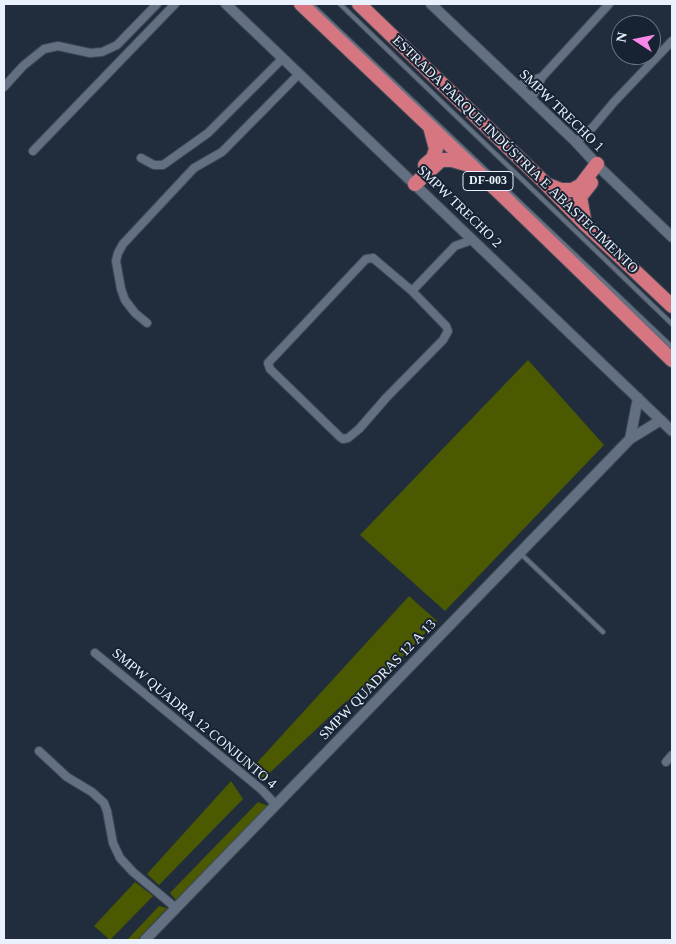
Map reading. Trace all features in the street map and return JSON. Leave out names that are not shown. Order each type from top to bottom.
[{"type":"highway","name":"DF-003","points":[[301,4],[472,166],[672,360]]},
{"type":"highway","name":"ESTRADA PARQUE INDÚSTRIA E ABASTECIMENTO","points":[[359,4],[586,225],[672,305]]},
{"type":"highway","points":[[412,181],[435,154],[436,149],[430,126]]},
{"type":"highway","points":[[412,181],[441,160],[452,160],[472,166]]},
{"type":"highway","points":[[545,183],[561,190],[572,190],[581,185],[600,167]]},
{"type":"highway","points":[[586,225],[580,197],[600,167]]},
{"type":"street","points":[[4,87],[23,66],[44,49],[58,46],[90,53],[102,52],[117,45],[157,4]]},
{"type":"street","points":[[33,151],[175,4]]},
{"type":"street","name":"SMPW TRECHO 2","points":[[226,4],[672,431]]},
{"type":"street","name":"SMPW TRECHO 1","points":[[431,4],[576,142],[672,237]]},
{"type":"street","points":[[531,100],[542,77],[609,4]]},
{"type":"street","points":[[576,142],[593,127],[672,41]]},
{"type":"street","points":[[141,158],[154,165],[163,165],[208,133],[283,58]]},
{"type":"street","points":[[147,323],[135,313],[125,300],[121,289],[116,261],[123,244],[194,168],[222,152],[299,74]]},
{"type":"street","points":[[516,86],[542,77]]},
{"type":"street","points":[[456,246],[461,230]]},
{"type":"street","points":[[412,291],[456,246],[472,240]]},
{"type":"street","points":[[366,259],[376,259],[412,291],[446,326],[447,335],[359,429],[348,438],[342,438],[270,369],[268,366],[269,360],[366,259]]},
{"type":"street","points":[[630,439],[638,398]]},
{"type":"street","name":"SMPW QUADRAS 12 A 13","points":[[145,940],[630,439],[661,420]]},
{"type":"street","name":"SMPW QUADRA 12 CONJUNTO 4","points":[[95,653],[262,790],[276,805]]},
{"type":"street","points":[[39,751],[67,777],[92,792],[104,803],[113,843],[120,858],[133,872],[176,908]]},
{"type":"street","points":[[666,762],[672,755]]},
{"type":"lane","points":[[311,4],[672,347]]},
{"type":"lane","points":[[340,4],[672,324]]},
{"type":"lane","points":[[520,553],[603,632]]},
{"type":"green space","points":[[528,360],[604,445],[445,611],[360,535]]},
{"type":"green space","points":[[409,596],[437,621],[383,676],[343,704],[261,781],[253,767]]},
{"type":"green space","points":[[231,781],[243,799],[159,885],[147,874]]},
{"type":"green space","points":[[258,802],[268,806],[176,900],[170,893]]},
{"type":"green space","points":[[135,882],[153,896],[110,940],[94,926]]},
{"type":"green space","points":[[159,906],[167,908],[137,940],[127,940]]}]
